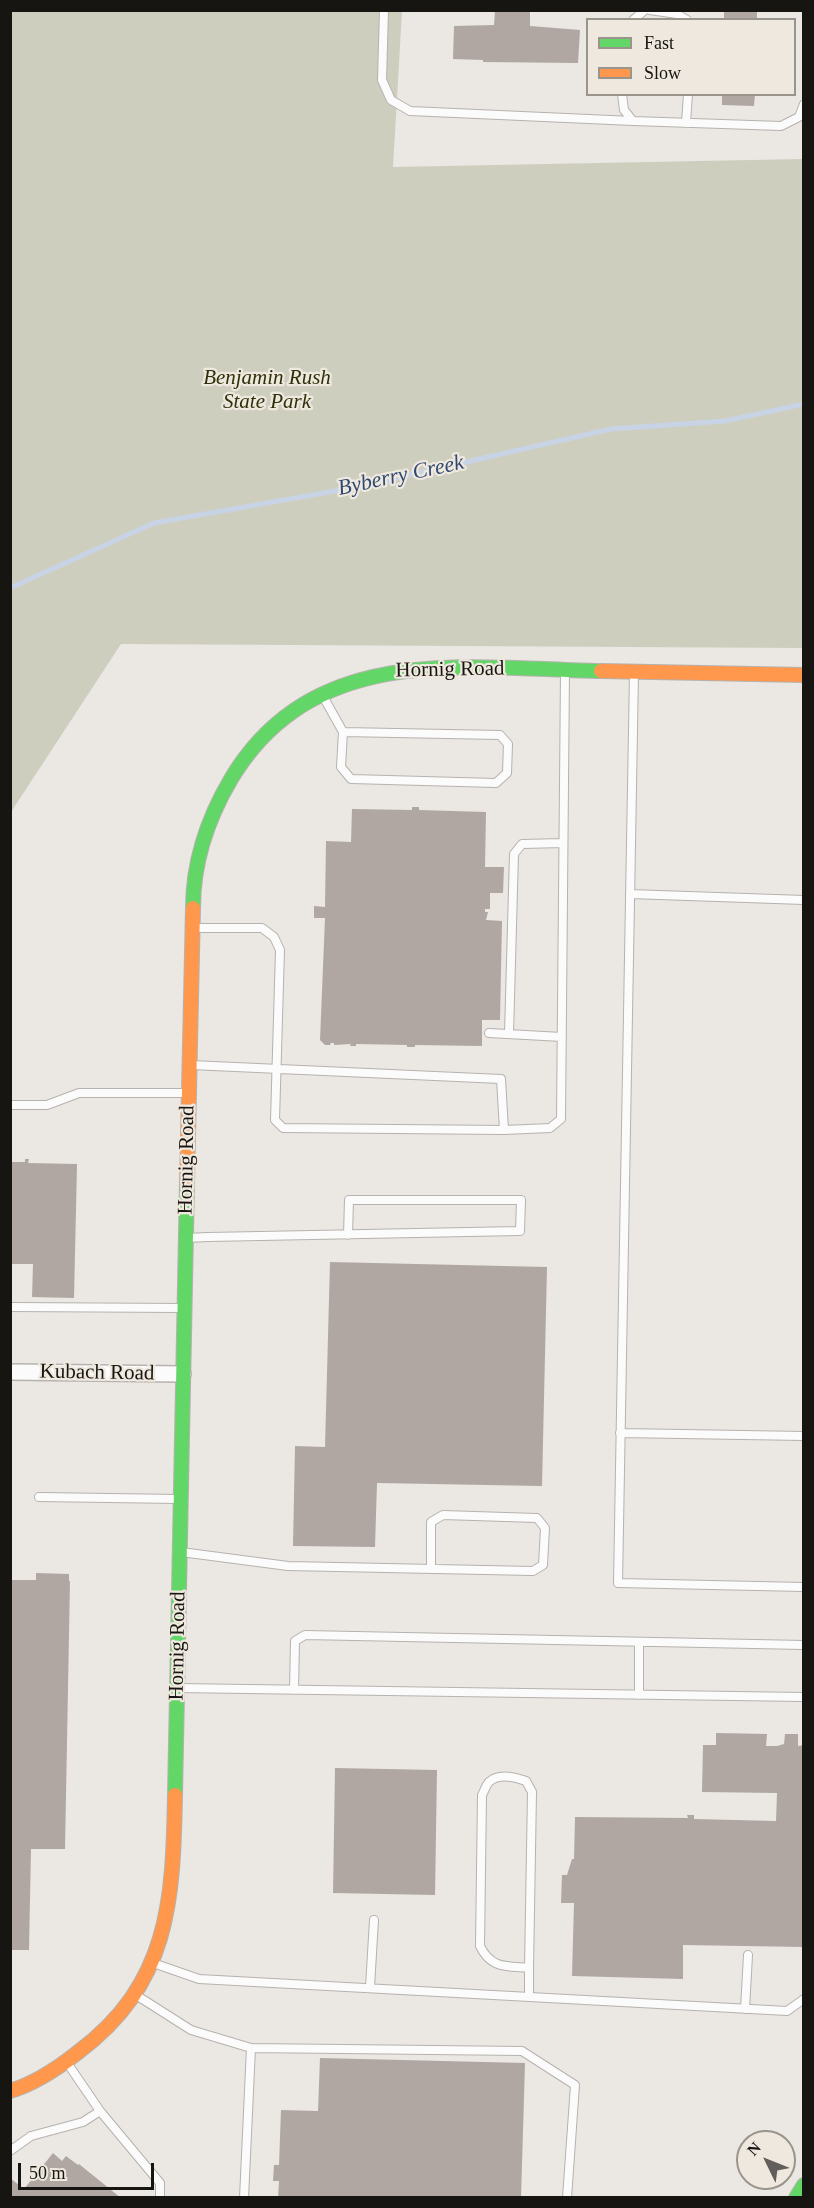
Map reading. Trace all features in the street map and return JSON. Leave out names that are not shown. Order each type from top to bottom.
[{"type":"main road","name":"Hornig Road","points":[[10,2091],[67,2063],[89,2046],[111,2024],[135,1995],[152,1963],[164,1930],[174,1864],[193,886],[204,833],[224,787],[242,760],[271,728],[292,712],[322,694],[361,678],[407,669],[427,667],[804,675]]},
{"type":"main road","points":[[796,2198],[804,2185]]},
{"type":"street","name":"Kubach Road","points":[[10,1372],[183,1374]]},
{"type":"lane","points":[[384,10],[382,80],[391,100],[410,111],[781,126],[799,117],[804,104]]},
{"type":"lane","points":[[650,10],[677,14],[684,18]]},
{"type":"lane","points":[[622,96],[624,110],[633,121]]},
{"type":"lane","points":[[686,123],[688,96]]},
{"type":"lane","points":[[192,928],[262,928],[273,936],[280,950],[275,1120],[283,1128],[504,1130],[550,1128],[561,1119],[565,670]]},
{"type":"lane","points":[[634,671],[618,1583],[804,1587]]},
{"type":"lane","points":[[322,694],[343,732],[341,767],[351,779],[496,783],[507,773],[508,744],[500,735],[343,732]]},
{"type":"lane","points":[[509,1034],[514,854],[522,844],[563,843]]},
{"type":"lane","points":[[630,894],[804,900]]},
{"type":"lane","points":[[489,1033],[562,1037]]},
{"type":"lane","points":[[189,1065],[501,1079],[504,1130]]},
{"type":"lane","points":[[10,1105],[47,1105],[79,1093],[189,1093]]},
{"type":"lane","points":[[186,1238],[520,1232],[521,1200],[348,1200],[348,1235]]},
{"type":"lane","points":[[10,1307],[184,1308]]},
{"type":"lane","points":[[621,1433],[804,1436]]},
{"type":"lane","points":[[39,1497],[181,1499]]},
{"type":"lane","points":[[180,1552],[288,1566],[431,1569],[533,1571],[543,1565],[544,1528],[537,1518],[443,1515],[431,1522],[431,1569]]},
{"type":"lane","points":[[294,1690],[295,1641],[305,1635],[804,1646]]},
{"type":"lane","points":[[639,1642],[639,1695]]},
{"type":"lane","points":[[177,1688],[804,1697]]},
{"type":"lane","points":[[529,1968],[498,1965],[485,1957],[480,1946],[482,1795],[489,1782],[498,1778],[514,1777],[526,1781],[531,1792],[529,1996]]},
{"type":"lane","points":[[370,1987],[374,1920]]},
{"type":"lane","points":[[745,2009],[748,1955]]},
{"type":"lane","points":[[152,1963],[199,1979],[787,2011],[804,1999]]},
{"type":"lane","points":[[135,1995],[191,2030],[251,2048],[522,2051],[574,2085],[567,2198]]},
{"type":"lane","points":[[244,2198],[251,2048]]},
{"type":"lane","points":[[67,2063],[100,2111],[160,2183],[160,2198]]},
{"type":"lane","points":[[10,2151],[31,2136],[84,2122],[100,2111]]},
{"type":"green space","name":"Benjamin Rush State Park","points":[[11,11],[402,11],[393,167],[803,159],[803,648],[121,644],[11,812]]},
{"type":"building","points":[[495,10],[530,10],[530,26],[580,30],[578,63],[483,62],[483,60],[453,59],[454,26],[494,25]]},
{"type":"building","points":[[724,10],[757,10],[757,18],[724,18]]},
{"type":"building","points":[[722,96],[755,96],[754,106],[722,105]]},
{"type":"building","points":[[412,807],[419,807],[419,810],[486,812],[485,867],[504,867],[503,893],[490,893],[490,909],[485,909],[485,912],[488,912],[486,920],[502,921],[500,1020],[482,1020],[482,1046],[415,1045],[415,1047],[407,1047],[407,1045],[356,1044],[356,1046],[350,1046],[351,1044],[334,1045],[334,1043],[325,1045],[320,1040],[325,918],[314,918],[314,906],[325,907],[326,841],[351,842],[352,809],[412,810]]},
{"type":"building","points":[[25,1159],[29,1159],[28,1163],[77,1164],[74,1298],[32,1297],[33,1264],[10,1264],[10,1162],[25,1162]]},
{"type":"building","points":[[330,1262],[547,1267],[542,1486],[377,1483],[375,1547],[293,1546],[295,1446],[325,1447]]},
{"type":"building","points":[[36,1573],[69,1574],[70,1581],[65,1849],[31,1849],[29,1950],[10,1950],[10,1580],[36,1580]]},
{"type":"building","points":[[716,1733],[767,1734],[766,1746],[784,1744],[785,1734],[798,1734],[798,1746],[804,1745],[804,1947],[683,1945],[683,1979],[572,1976],[574,1903],[561,1903],[562,1875],[567,1875],[572,1859],[574,1859],[575,1817],[688,1818],[687,1815],[694,1815],[694,1819],[776,1821],[777,1793],[702,1792],[703,1745],[716,1745]]},
{"type":"building","points":[[335,1768],[437,1770],[435,1895],[333,1893]]},
{"type":"building","points":[[320,2058],[525,2063],[521,2198],[278,2198],[279,2181],[273,2181],[274,2165],[279,2165],[281,2110],[318,2111]]},
{"type":"building","points":[[53,2153],[62,2161],[66,2156],[79,2164],[121,2198],[10,2198],[10,2178],[24,2189]]},
{"type":"waterway","name":"Byberry Creek","points":[[10,588],[154,523],[352,488],[611,429],[725,421],[804,404]]},
{"type":"traffic: fast","points":[[193,908],[196,874],[203,841],[215,809],[231,779],[265,735],[304,704],[349,684],[396,672],[498,667],[601,671]]},
{"type":"traffic: fast","points":[[175,1795],[187,1182]]},
{"type":"traffic: fast","points":[[796,2198],[804,2185]]},
{"type":"traffic: slow","points":[[601,671],[804,675]]},
{"type":"traffic: slow","points":[[187,1182],[193,908]]},
{"type":"traffic: slow","points":[[10,2091],[54,2070],[108,2026],[131,1998],[148,1969],[160,1938],[168,1905],[175,1795]]}]
